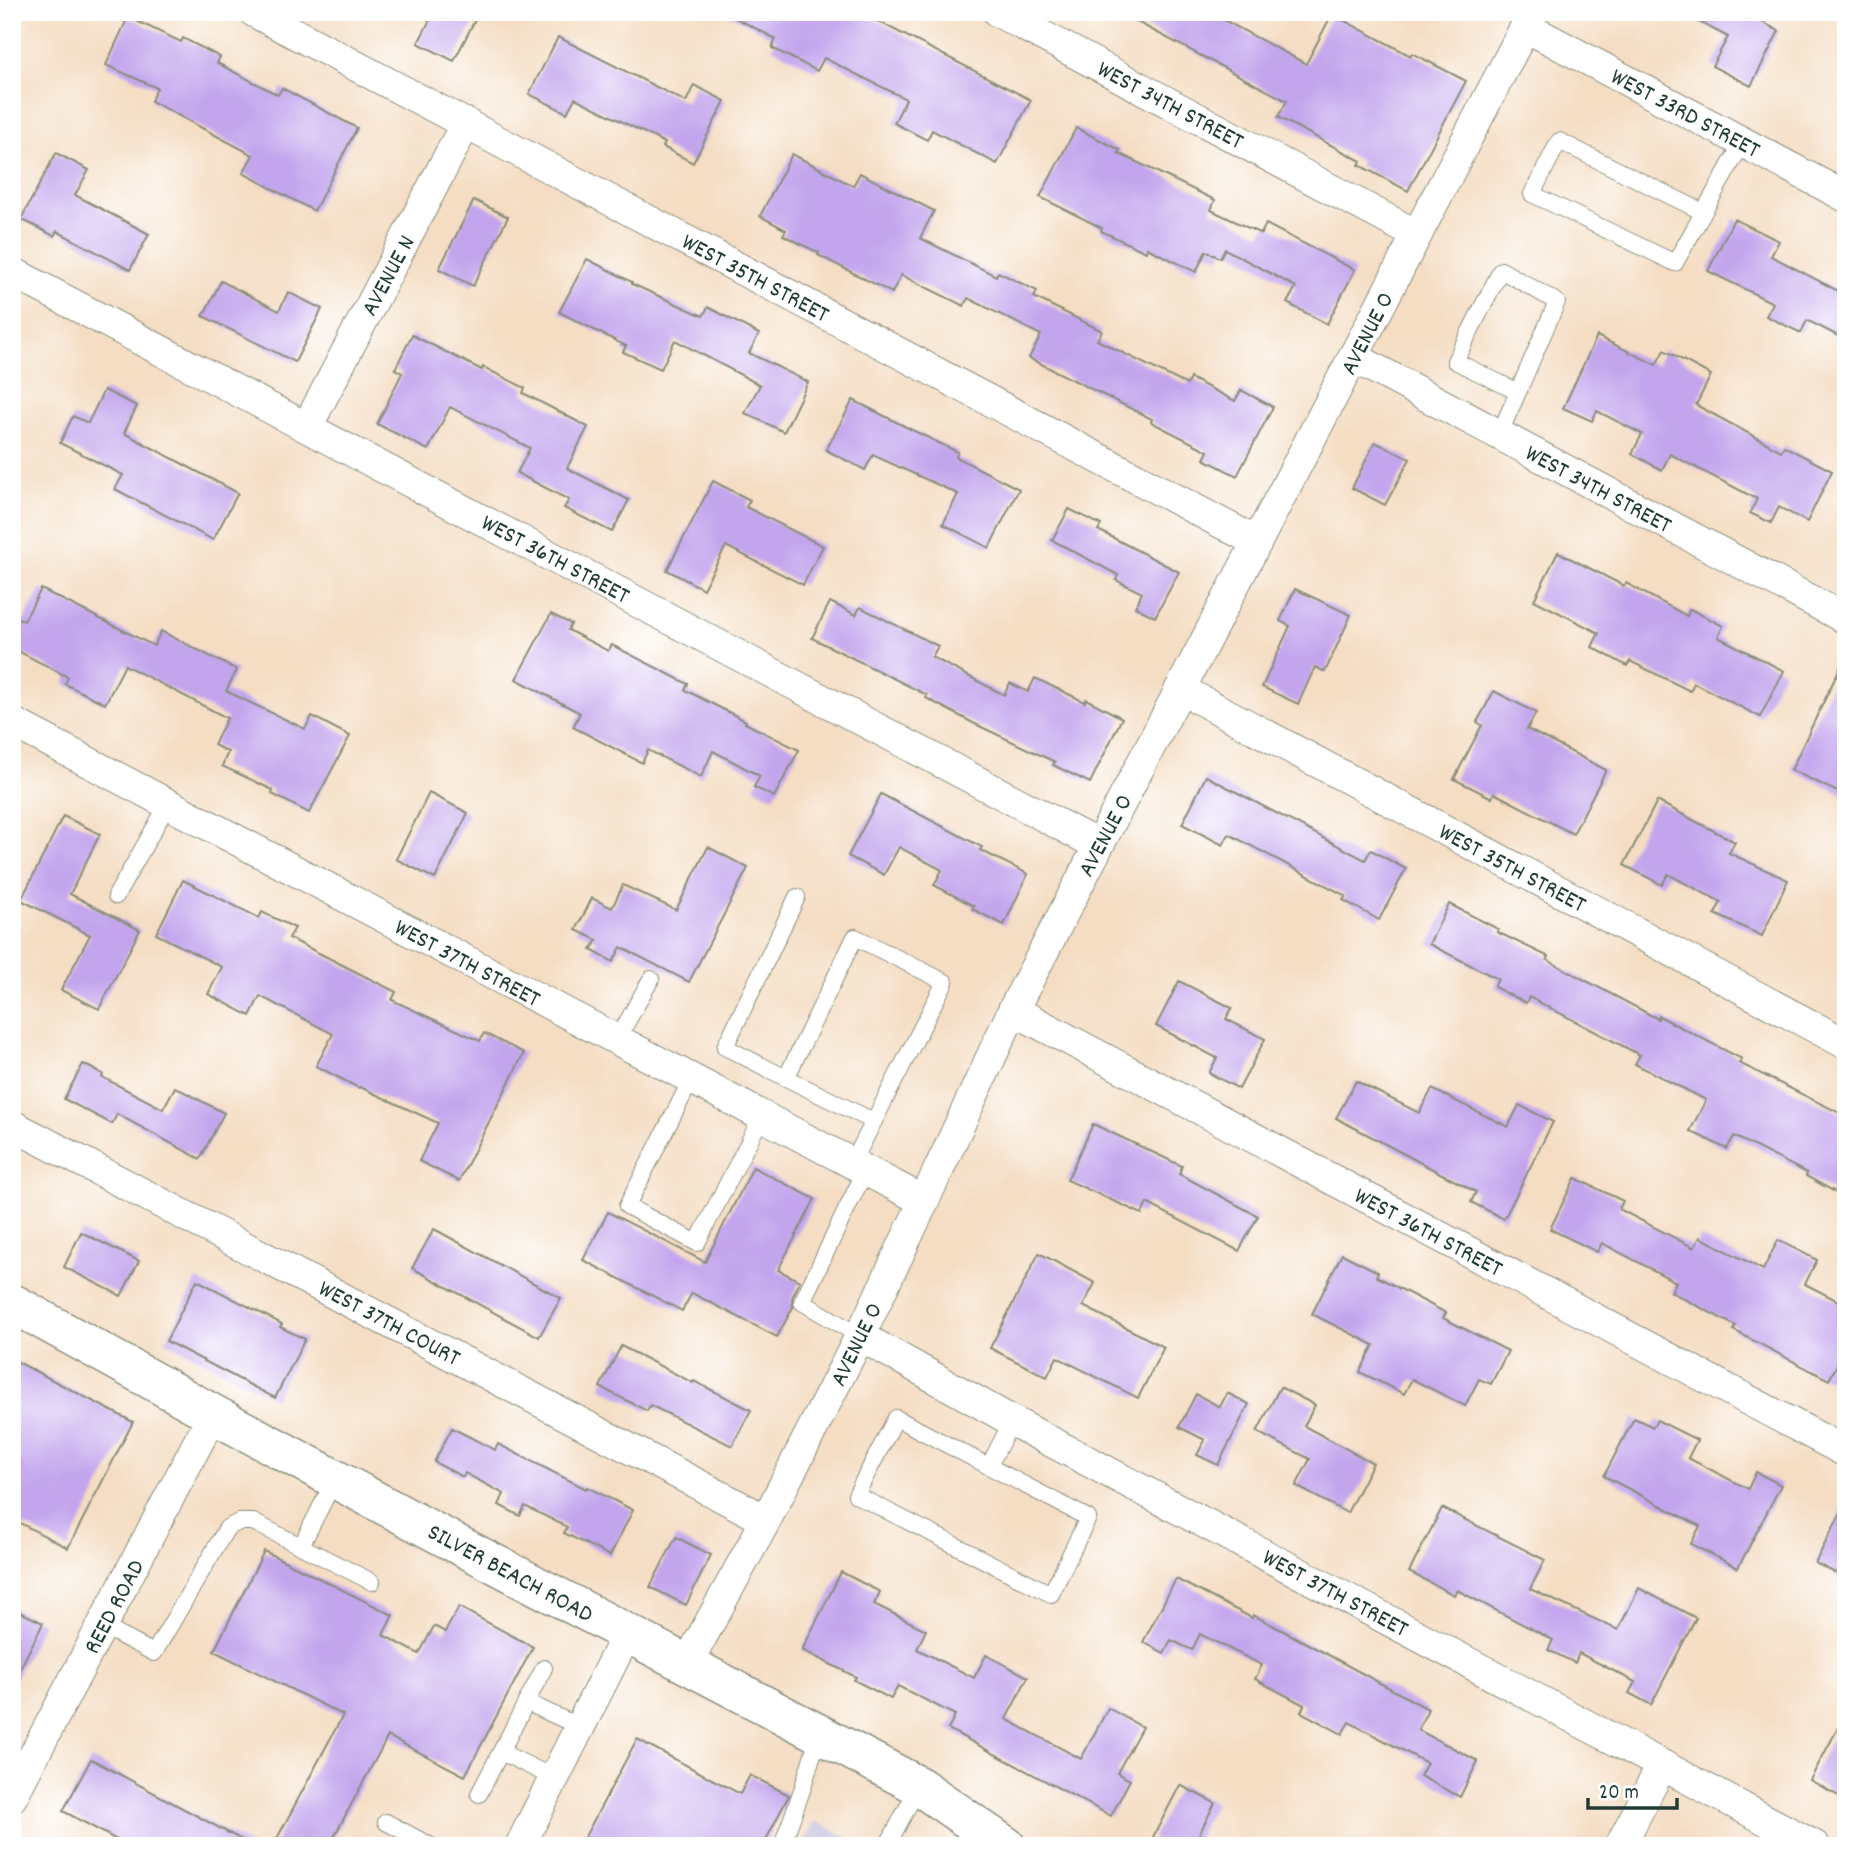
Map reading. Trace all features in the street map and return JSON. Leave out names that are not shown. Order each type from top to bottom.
[{"type":"street","name":"WEST 35TH STREET","points":[[254,12],[1256,542]]},
{"type":"street","name":"WEST 34TH STREET","points":[[998,12],[1417,234]]},
{"type":"street","name":"AVENUE O","points":[[687,1664],[766,1520],[860,1336],[1013,1010],[1530,20]]},
{"type":"street","name":"WEST 33RD STREET","points":[[1530,20],[1743,142],[1846,197]]},
{"type":"street","name":"AVENUE N","points":[[307,427],[466,123]]},
{"type":"street","name":"WEST 36TH STREET","points":[[12,272],[1098,845]]},
{"type":"street","name":"WEST 34TH STREET","points":[[1353,358],[1846,619]]},
{"type":"street","name":"WEST 35TH STREET","points":[[1180,689],[1846,1044]]},
{"type":"street","name":"WEST 37TH STREET","points":[[12,722],[924,1201]]},
{"type":"street","name":"WEST 36TH STREET","points":[[1013,1010],[1846,1452]]},
{"type":"street","name":"WEST 37TH COURT","points":[[12,1125],[766,1520]]},
{"type":"street","name":"SILVER BEACH ROAD","points":[[12,1303],[335,1479],[919,1786],[1006,1846]]},
{"type":"street","name":"WEST 37TH STREET","points":[[860,1336],[1012,1421],[1815,1846]]},
{"type":"street","name":"REED ROAD","points":[[12,1797],[213,1414]]},
{"type":"street","points":[[520,1846],[626,1633]]},
{"type":"street","points":[[1620,1846],[1662,1765]]},
{"type":"lane","points":[[1703,212],[1559,141],[1532,194],[1675,262],[1743,142]]},
{"type":"lane","points":[[1500,435],[1557,302],[1500,270],[1455,361],[1518,392]]},
{"type":"lane","points":[[116,896],[168,804]]},
{"type":"lane","points":[[797,897],[725,1047],[873,1121]]},
{"type":"lane","points":[[786,1078],[855,937],[945,982],[873,1121],[858,1167],[802,1302],[860,1336]]},
{"type":"lane","points":[[617,1040],[651,979]]},
{"type":"lane","points":[[691,1080],[627,1206],[697,1243],[762,1116]]},
{"type":"lane","points":[[895,1418],[989,1466],[1088,1518],[1051,1594],[856,1495],[895,1418]]},
{"type":"lane","points":[[989,1466],[1012,1421]]},
{"type":"lane","points":[[301,1546],[335,1479]]},
{"type":"lane","points":[[102,1626],[154,1653],[227,1528],[239,1522],[253,1522],[372,1583]]},
{"type":"lane","points":[[479,1794],[544,1668]]},
{"type":"lane","points":[[526,1702],[575,1737]]},
{"type":"lane","points":[[782,1846],[819,1734]]},
{"type":"lane","points":[[501,1752],[554,1778]]},
{"type":"lane","points":[[887,1846],[919,1786]]},
{"type":"lane","points":[[386,1822],[432,1846]]},
{"type":"shaded area","points":[[815,1821],[866,1846],[802,1846]]},
{"type":"building","points":[[434,12],[479,12],[454,61],[418,43]]},
{"type":"building","points":[[724,12],[860,12],[1031,100],[997,164],[932,130],[927,140],[894,123],[906,99],[824,58],[817,71],[772,48],[776,39]]},
{"type":"building","points":[[1118,12],[1209,12],[1306,64],[1332,14],[1411,56],[1412,53],[1466,81],[1408,191],[1359,165],[1361,161],[1278,117],[1287,101]]},
{"type":"building","points":[[1680,12],[1743,12],[1779,31],[1751,86],[1712,66],[1728,37]]},
{"type":"building","points":[[128,17],[181,42],[183,38],[220,57],[217,63],[278,95],[282,88],[357,128],[314,211],[243,173],[253,155],[151,101],[157,88],[106,65]]},
{"type":"building","points":[[558,37],[686,102],[694,85],[725,101],[693,163],[663,147],[665,143],[575,98],[567,113],[529,94]]},
{"type":"building","points":[[1076,128],[1120,150],[1118,153],[1215,200],[1211,210],[1261,234],[1266,224],[1355,270],[1327,324],[1287,303],[1296,287],[1225,249],[1220,258],[1206,251],[1196,272],[1147,248],[1146,252],[1101,231],[1102,228],[1040,197]]},
{"type":"building","points":[[56,153],[89,170],[75,195],[149,234],[130,270],[57,231],[54,236],[21,219]]},
{"type":"building","points":[[792,154],[853,186],[860,173],[934,211],[920,238],[996,276],[998,272],[1037,291],[1034,297],[1102,331],[1097,340],[1187,385],[1190,378],[1235,401],[1241,390],[1273,407],[1237,476],[1204,459],[1208,451],[1151,422],[1152,419],[1029,358],[1041,335],[968,298],[964,306],[901,275],[892,293],[783,235],[786,230],[760,216]]},
{"type":"building","points":[[474,200],[508,217],[473,286],[439,269]]},
{"type":"building","points":[[1734,219],[1779,241],[1771,256],[1846,295],[1846,340],[1807,320],[1801,333],[1766,316],[1773,303],[1708,271]]},
{"type":"building","points":[[587,259],[632,284],[703,316],[708,307],[759,334],[749,353],[808,382],[784,432],[745,413],[760,385],[675,340],[661,369],[623,352],[626,346],[559,312]]},
{"type":"building","points":[[221,281],[279,311],[288,292],[322,309],[295,362],[203,316]]},
{"type":"building","points":[[412,335],[525,388],[523,393],[588,427],[567,468],[629,500],[612,532],[564,508],[569,500],[517,473],[530,448],[450,407],[428,450],[377,424],[402,373],[395,369]]},
{"type":"building","points":[[1597,336],[1656,365],[1664,350],[1711,375],[1696,405],[1781,451],[1784,446],[1832,471],[1807,522],[1779,507],[1771,523],[1750,513],[1757,499],[1670,454],[1662,470],[1632,454],[1642,434],[1597,411],[1592,421],[1563,408]]},
{"type":"building","points":[[104,390],[137,406],[124,433],[238,493],[213,540],[115,489],[123,475],[60,443],[73,416],[88,423]]},
{"type":"building","points":[[853,400],[958,452],[956,457],[1019,489],[989,548],[943,524],[958,494],[873,455],[865,470],[826,450]]},
{"type":"building","points":[[1375,442],[1410,459],[1385,505],[1352,488]]},
{"type":"building","points":[[713,481],[750,500],[746,507],[823,546],[803,585],[726,546],[703,589],[667,570]]},
{"type":"building","points":[[1069,509],[1101,525],[1098,530],[1179,572],[1155,617],[1135,607],[1142,593],[1116,580],[1118,575],[1052,540]]},
{"type":"building","points":[[1558,552],[1624,586],[1626,583],[1687,616],[1690,609],[1723,626],[1718,637],[1784,671],[1760,717],[1694,683],[1690,691],[1630,661],[1627,666],[1592,647],[1599,633],[1534,600]]},
{"type":"building","points":[[41,589],[154,646],[161,631],[237,670],[226,691],[305,729],[312,716],[350,736],[309,813],[272,794],[273,790],[222,766],[228,752],[214,745],[227,718],[125,665],[105,704],[65,684],[68,677],[12,648],[12,615],[24,621]]},
{"type":"building","points":[[1295,589],[1351,615],[1325,672],[1315,667],[1298,704],[1262,687],[1290,626],[1280,621]]},
{"type":"building","points":[[830,602],[856,615],[860,607],[938,646],[932,657],[1004,695],[1010,683],[1028,692],[1035,678],[1085,702],[1086,699],[1122,718],[1090,783],[1053,765],[1055,762],[926,698],[927,695],[812,638]]},
{"type":"building","points":[[551,614],[571,624],[568,630],[608,651],[612,645],[688,684],[685,690],[799,750],[774,797],[754,787],[760,776],[713,751],[701,777],[648,750],[642,763],[573,727],[580,713],[516,679]]},
{"type":"building","points":[[1846,655],[1846,796],[1791,770]]},
{"type":"building","points":[[1494,691],[1536,713],[1527,729],[1606,770],[1573,834],[1494,793],[1492,798],[1454,779],[1482,725],[1477,722]]},
{"type":"building","points":[[1206,776],[1365,860],[1371,850],[1406,869],[1379,920],[1343,900],[1346,896],[1229,834],[1223,845],[1182,824]]},
{"type":"building","points":[[429,793],[468,813],[435,879],[396,859]]},
{"type":"building","points":[[881,794],[1028,874],[1004,925],[934,885],[942,870],[899,847],[884,875],[848,856]]},
{"type":"building","points":[[1657,801],[1735,842],[1729,853],[1788,880],[1762,936],[1715,914],[1721,902],[1668,874],[1662,885],[1624,865]]},
{"type":"building","points":[[63,816],[100,834],[70,894],[140,930],[99,1009],[61,990],[90,935],[21,900]]},
{"type":"building","points":[[708,847],[748,868],[689,982],[621,947],[613,962],[591,950],[597,940],[576,930],[592,898],[612,908],[623,885],[676,910]]},
{"type":"building","points":[[183,880],[259,918],[262,912],[295,928],[289,938],[396,992],[392,1000],[480,1041],[484,1033],[524,1053],[459,1181],[419,1161],[438,1123],[316,1066],[333,1034],[260,996],[250,1016],[208,994],[222,967],[156,934]]},
{"type":"building","points":[[1449,904],[1658,1019],[1659,1016],[1742,1059],[1739,1063],[1846,1116],[1846,1198],[1806,1176],[1807,1173],[1734,1136],[1727,1149],[1690,1131],[1706,1100],[1635,1064],[1640,1055],[1529,997],[1526,1003],[1494,987],[1498,979],[1429,944]]},
{"type":"building","points":[[1179,981],[1232,1008],[1226,1019],[1265,1039],[1239,1089],[1209,1073],[1217,1058],[1156,1026]]},
{"type":"building","points":[[83,1064],[163,1109],[175,1087],[224,1113],[200,1159],[117,1114],[112,1124],[64,1099]]},
{"type":"building","points":[[1356,1081],[1419,1113],[1432,1089],[1508,1127],[1519,1105],[1553,1122],[1504,1219],[1471,1202],[1476,1192],[1336,1118]]},
{"type":"building","points":[[1093,1124],[1182,1166],[1179,1174],[1258,1216],[1239,1251],[1147,1203],[1142,1214],[1067,1180]]},
{"type":"building","points":[[753,1167],[815,1199],[778,1270],[800,1281],[792,1298],[793,1307],[777,1337],[692,1293],[682,1311],[583,1260],[608,1212],[705,1262]]},
{"type":"building","points":[[1575,1178],[1623,1201],[1619,1209],[1694,1248],[1700,1237],[1763,1270],[1778,1240],[1817,1260],[1805,1284],[1846,1305],[1846,1347],[1829,1380],[1733,1330],[1736,1326],[1671,1292],[1676,1282],[1602,1243],[1597,1252],[1550,1229]]},
{"type":"building","points":[[434,1229],[561,1298],[539,1337],[412,1268]]},
{"type":"building","points":[[81,1232],[139,1261],[121,1296],[64,1267]]},
{"type":"building","points":[[1039,1253],[1095,1283],[1083,1306],[1164,1347],[1138,1398],[1057,1357],[1047,1377],[990,1348]]},
{"type":"building","points":[[1342,1254],[1378,1272],[1376,1276],[1446,1313],[1443,1318],[1508,1351],[1491,1384],[1479,1379],[1465,1406],[1412,1379],[1404,1394],[1360,1372],[1374,1345],[1312,1314]]},
{"type":"building","points":[[197,1280],[282,1324],[280,1327],[305,1339],[275,1398],[166,1341]]},
{"type":"building","points":[[621,1346],[751,1410],[732,1446],[650,1405],[647,1411],[600,1387]]},
{"type":"building","points":[[12,1359],[133,1422],[68,1548],[12,1519]]},
{"type":"building","points":[[1280,1387],[1315,1405],[1304,1426],[1373,1463],[1347,1513],[1296,1486],[1310,1459],[1257,1432]]},
{"type":"building","points":[[1227,1393],[1249,1404],[1218,1465],[1197,1455],[1205,1440],[1179,1427],[1196,1394],[1220,1407]]},
{"type":"building","points":[[1634,1418],[1653,1427],[1657,1420],[1697,1440],[1688,1458],[1748,1489],[1756,1472],[1781,1485],[1738,1568],[1691,1544],[1700,1526],[1604,1476]]},
{"type":"building","points":[[452,1428],[495,1450],[498,1444],[633,1510],[610,1556],[564,1533],[567,1527],[525,1506],[520,1516],[499,1505],[504,1494],[465,1473],[463,1477],[434,1462]]},
{"type":"building","points":[[1846,1503],[1846,1578],[1815,1563]]},
{"type":"building","points":[[1442,1508],[1545,1560],[1530,1589],[1618,1630],[1639,1588],[1696,1618],[1651,1705],[1629,1693],[1635,1682],[1579,1653],[1575,1663],[1548,1650],[1553,1640],[1457,1590],[1454,1595],[1409,1572]]},
{"type":"building","points":[[676,1537],[711,1555],[686,1605],[650,1587]]},
{"type":"building","points":[[264,1551],[393,1615],[383,1635],[419,1654],[434,1626],[445,1632],[459,1607],[533,1647],[465,1776],[388,1736],[329,1846],[273,1846],[343,1715],[214,1651]]},
{"type":"building","points":[[841,1572],[880,1592],[874,1604],[926,1630],[917,1649],[974,1678],[986,1655],[1028,1677],[1006,1719],[1081,1759],[1108,1708],[1142,1727],[1117,1773],[1130,1780],[1111,1816],[948,1729],[955,1715],[898,1686],[891,1699],[854,1680],[856,1677],[802,1650]]},
{"type":"building","points":[[1176,1579],[1252,1618],[1253,1615],[1428,1709],[1418,1730],[1478,1761],[1460,1797],[1420,1776],[1427,1763],[1349,1722],[1342,1734],[1301,1712],[1304,1705],[1255,1679],[1262,1665],[1200,1634],[1192,1650],[1171,1640],[1164,1653],[1143,1642]]},
{"type":"building","points":[[12,1608],[43,1623],[12,1685]]},
{"type":"building","points":[[1846,1713],[1846,1800],[1810,1780]]},
{"type":"building","points":[[637,1739],[740,1794],[750,1775],[789,1795],[763,1846],[580,1846]]},
{"type":"building","points":[[91,1759],[253,1846],[128,1846],[63,1811]]},
{"type":"building","points":[[1180,1785],[1215,1803],[1193,1846],[1166,1846],[1152,1839]]}]
